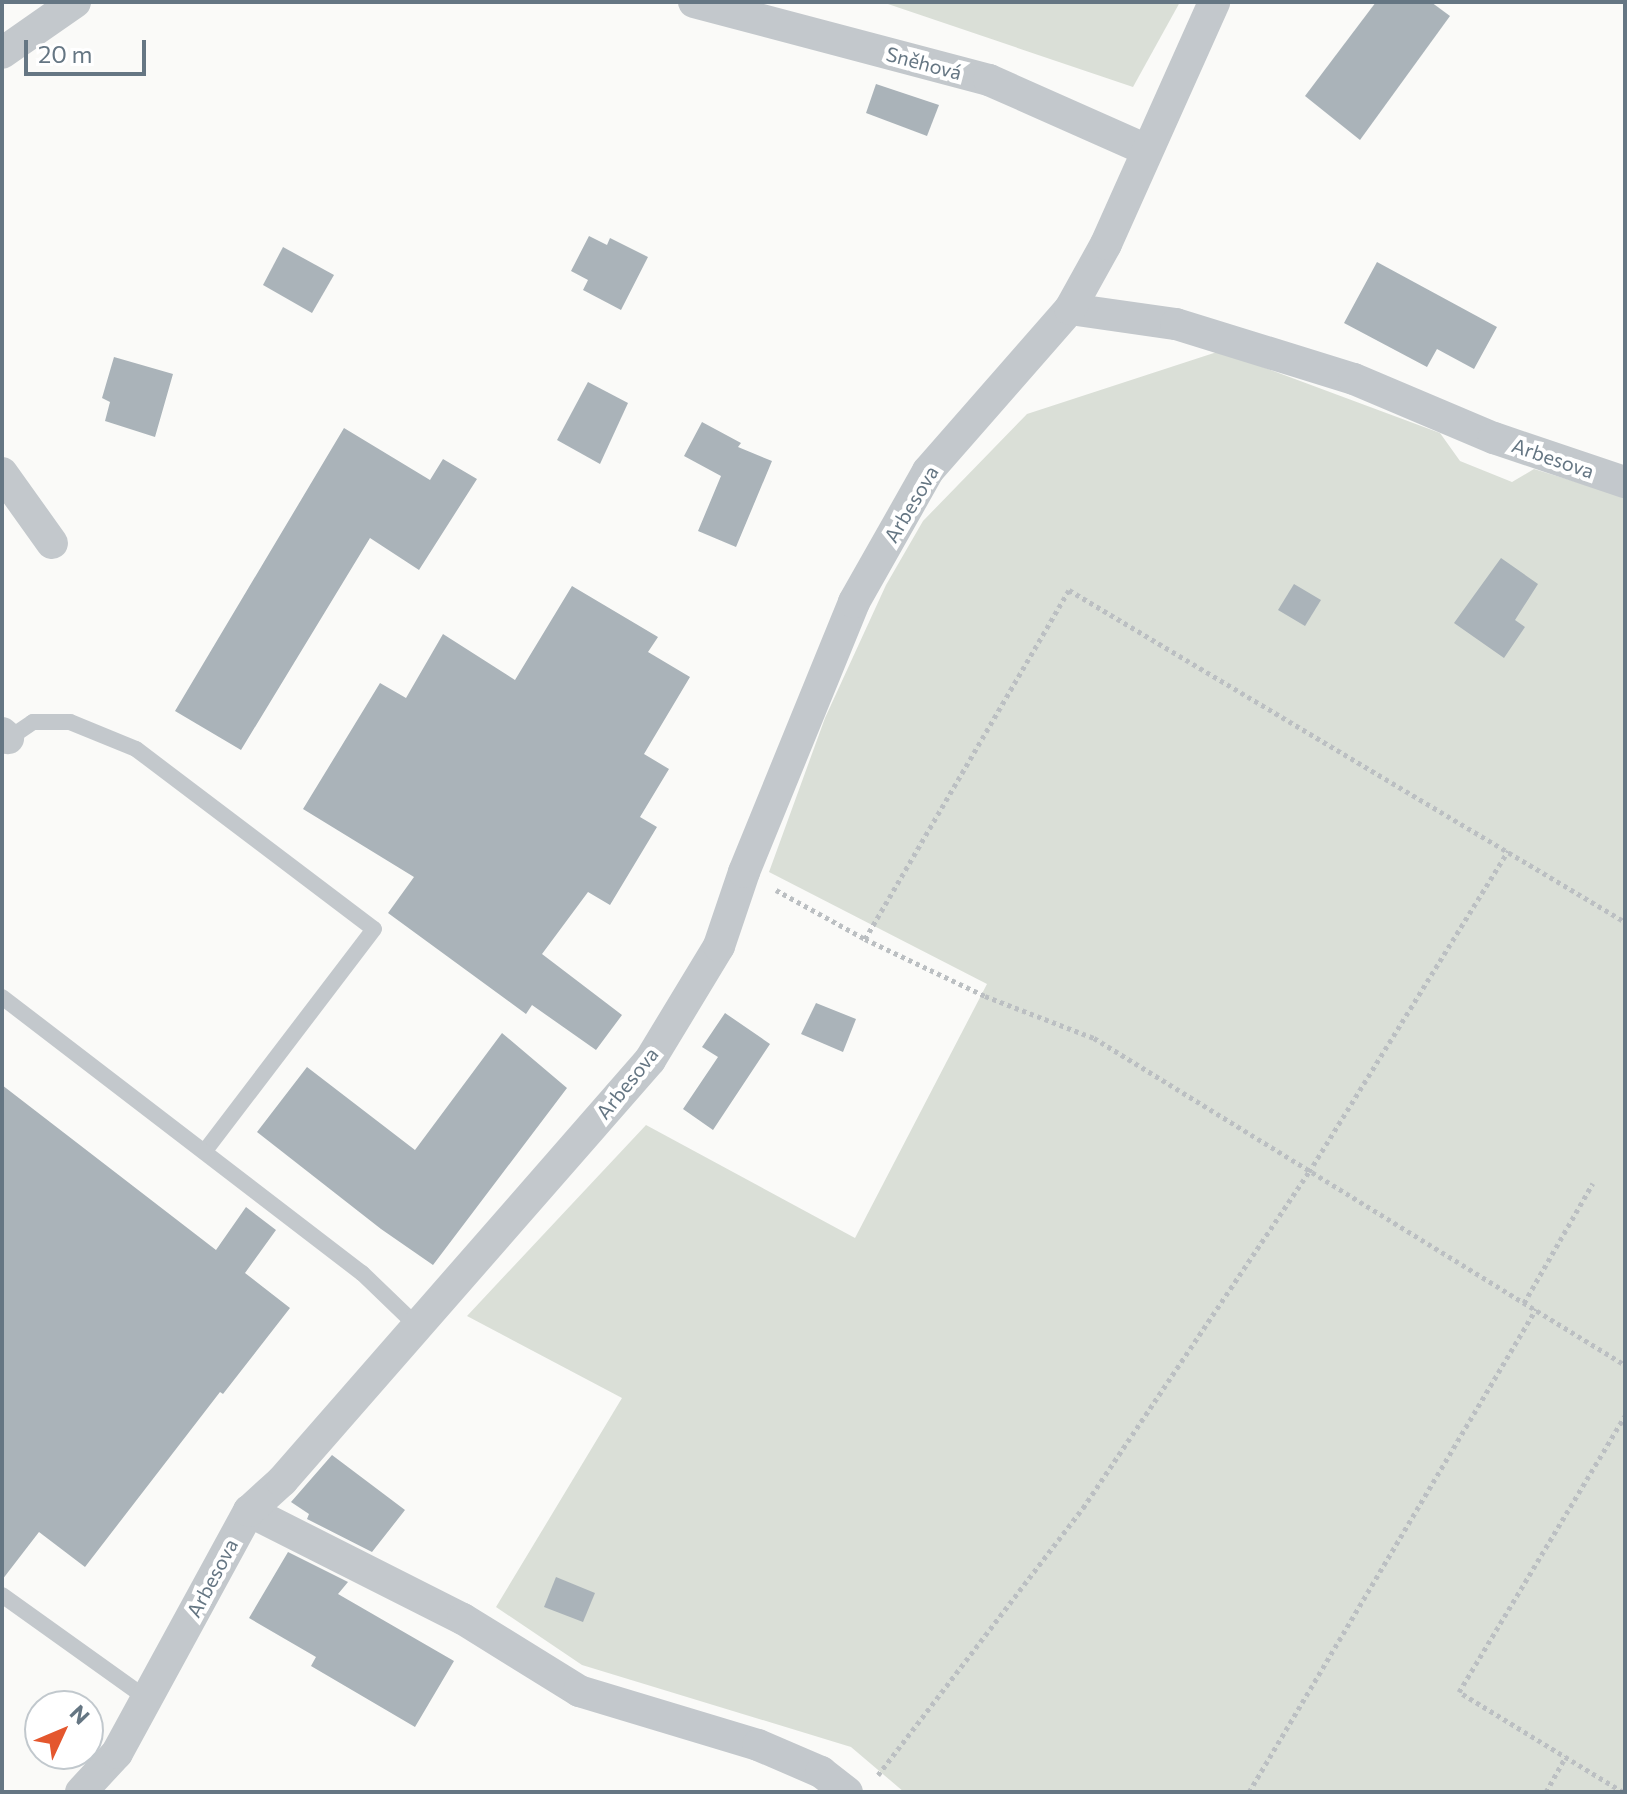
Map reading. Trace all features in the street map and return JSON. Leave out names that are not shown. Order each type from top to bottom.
[{"type":"street","points":[[2,53],[75,2]]},
{"type":"street","name":"Sněhová","points":[[694,2],[989,80],[1145,149]]},
{"type":"street","name":"Arbesova","points":[[81,1792],[117,1753],[249,1511],[282,1481],[650,1060],[719,946],[744,872],[854,602],[928,471],[1070,309],[1106,244],[1145,149],[1214,2]]},
{"type":"street","name":"Arbesova","points":[[1070,309],[1176,324],[1354,379],[1494,438],[1625,482]]},
{"type":"street","points":[[2,473],[52,543]]},
{"type":"street","points":[[249,1511],[463,1619],[579,1691],[758,1745],[860,1786]]},
{"type":"lane","points":[[4,739],[33,722],[70,722],[136,749],[374,929],[204,1152]]},
{"type":"lane","points":[[2,997],[362,1273],[417,1326]]},
{"type":"lane","points":[[2,1595],[147,1699]]},
{"type":"path","points":[[865,939],[1069,590],[1625,922]]},
{"type":"path","points":[[860,1786],[1083,1508],[1309,1172],[1508,851]]},
{"type":"path","points":[[744,872],[865,939],[985,996],[1094,1038],[1625,1365]]},
{"type":"path","points":[[1524,1303],[1593,1183]]},
{"type":"path","points":[[1249,1792],[1536,1309]]},
{"type":"path","points":[[1623,1792],[1459,1692],[1625,1416]]},
{"type":"path","points":[[1546,1792],[1566,1756]]},
{"type":"shaded area","points":[[882,2],[1180,2],[1133,87]]},
{"type":"shaded area","points":[[1220,351],[1440,433],[1460,461],[1512,482],[1534,469],[1625,497],[1625,1792],[904,1792],[851,1747],[582,1665],[496,1607],[622,1398],[467,1316],[646,1125],[855,1238],[987,984],[769,872],[825,718],[886,585],[923,521],[1027,414]]},
{"type":"building","points":[[1376,2],[1431,2],[1450,16],[1360,140],[1305,96]]},
{"type":"building","points":[[876,84],[939,105],[927,136],[866,113]]},
{"type":"building","points":[[589,236],[607,245],[610,238],[648,257],[621,310],[583,290],[588,280],[571,271]]},
{"type":"building","points":[[283,247],[334,275],[312,313],[263,285]]},
{"type":"building","points":[[1377,262],[1497,327],[1474,369],[1437,349],[1427,367],[1344,323]]},
{"type":"building","points":[[114,357],[173,374],[155,437],[105,421],[110,402],[102,398]]},
{"type":"building","points":[[588,382],[628,403],[600,464],[557,440]]},
{"type":"building","points":[[702,422],[741,443],[738,447],[772,461],[736,547],[698,531],[721,476],[684,456]]},
{"type":"building","points":[[344,428],[430,480],[443,459],[477,479],[419,570],[370,538],[241,750],[175,711]]},
{"type":"building","points":[[1501,558],[1538,584],[1515,620],[1525,627],[1504,658],[1454,623]]},
{"type":"building","points":[[1294,584],[1321,600],[1305,626],[1278,610]]},
{"type":"building","points":[[572,586],[658,637],[648,652],[690,677],[644,754],[669,769],[640,817],[657,827],[610,905],[588,892],[542,954],[622,1015],[596,1050],[532,1005],[526,1014],[388,913],[414,877],[303,809],[380,683],[406,698],[443,634],[515,680]]},
{"type":"building","points":[[816,1003],[856,1019],[843,1052],[801,1034]]},
{"type":"building","points":[[725,1013],[770,1044],[713,1130],[683,1109],[718,1057],[702,1047]]},
{"type":"building","points":[[502,1033],[567,1088],[433,1265],[381,1229],[257,1132],[307,1067],[415,1150]]},
{"type":"building","points":[[2,1085],[216,1250],[246,1207],[276,1230],[245,1273],[290,1308],[223,1394],[220,1392],[85,1567],[39,1532],[2,1580]]},
{"type":"building","points":[[332,1455],[405,1510],[372,1552],[307,1519],[309,1514],[291,1502]]},
{"type":"building","points":[[288,1552],[348,1582],[338,1594],[454,1661],[415,1727],[311,1666],[316,1657],[249,1618]]},
{"type":"building","points":[[556,1577],[595,1593],[583,1622],[544,1607]]}]
